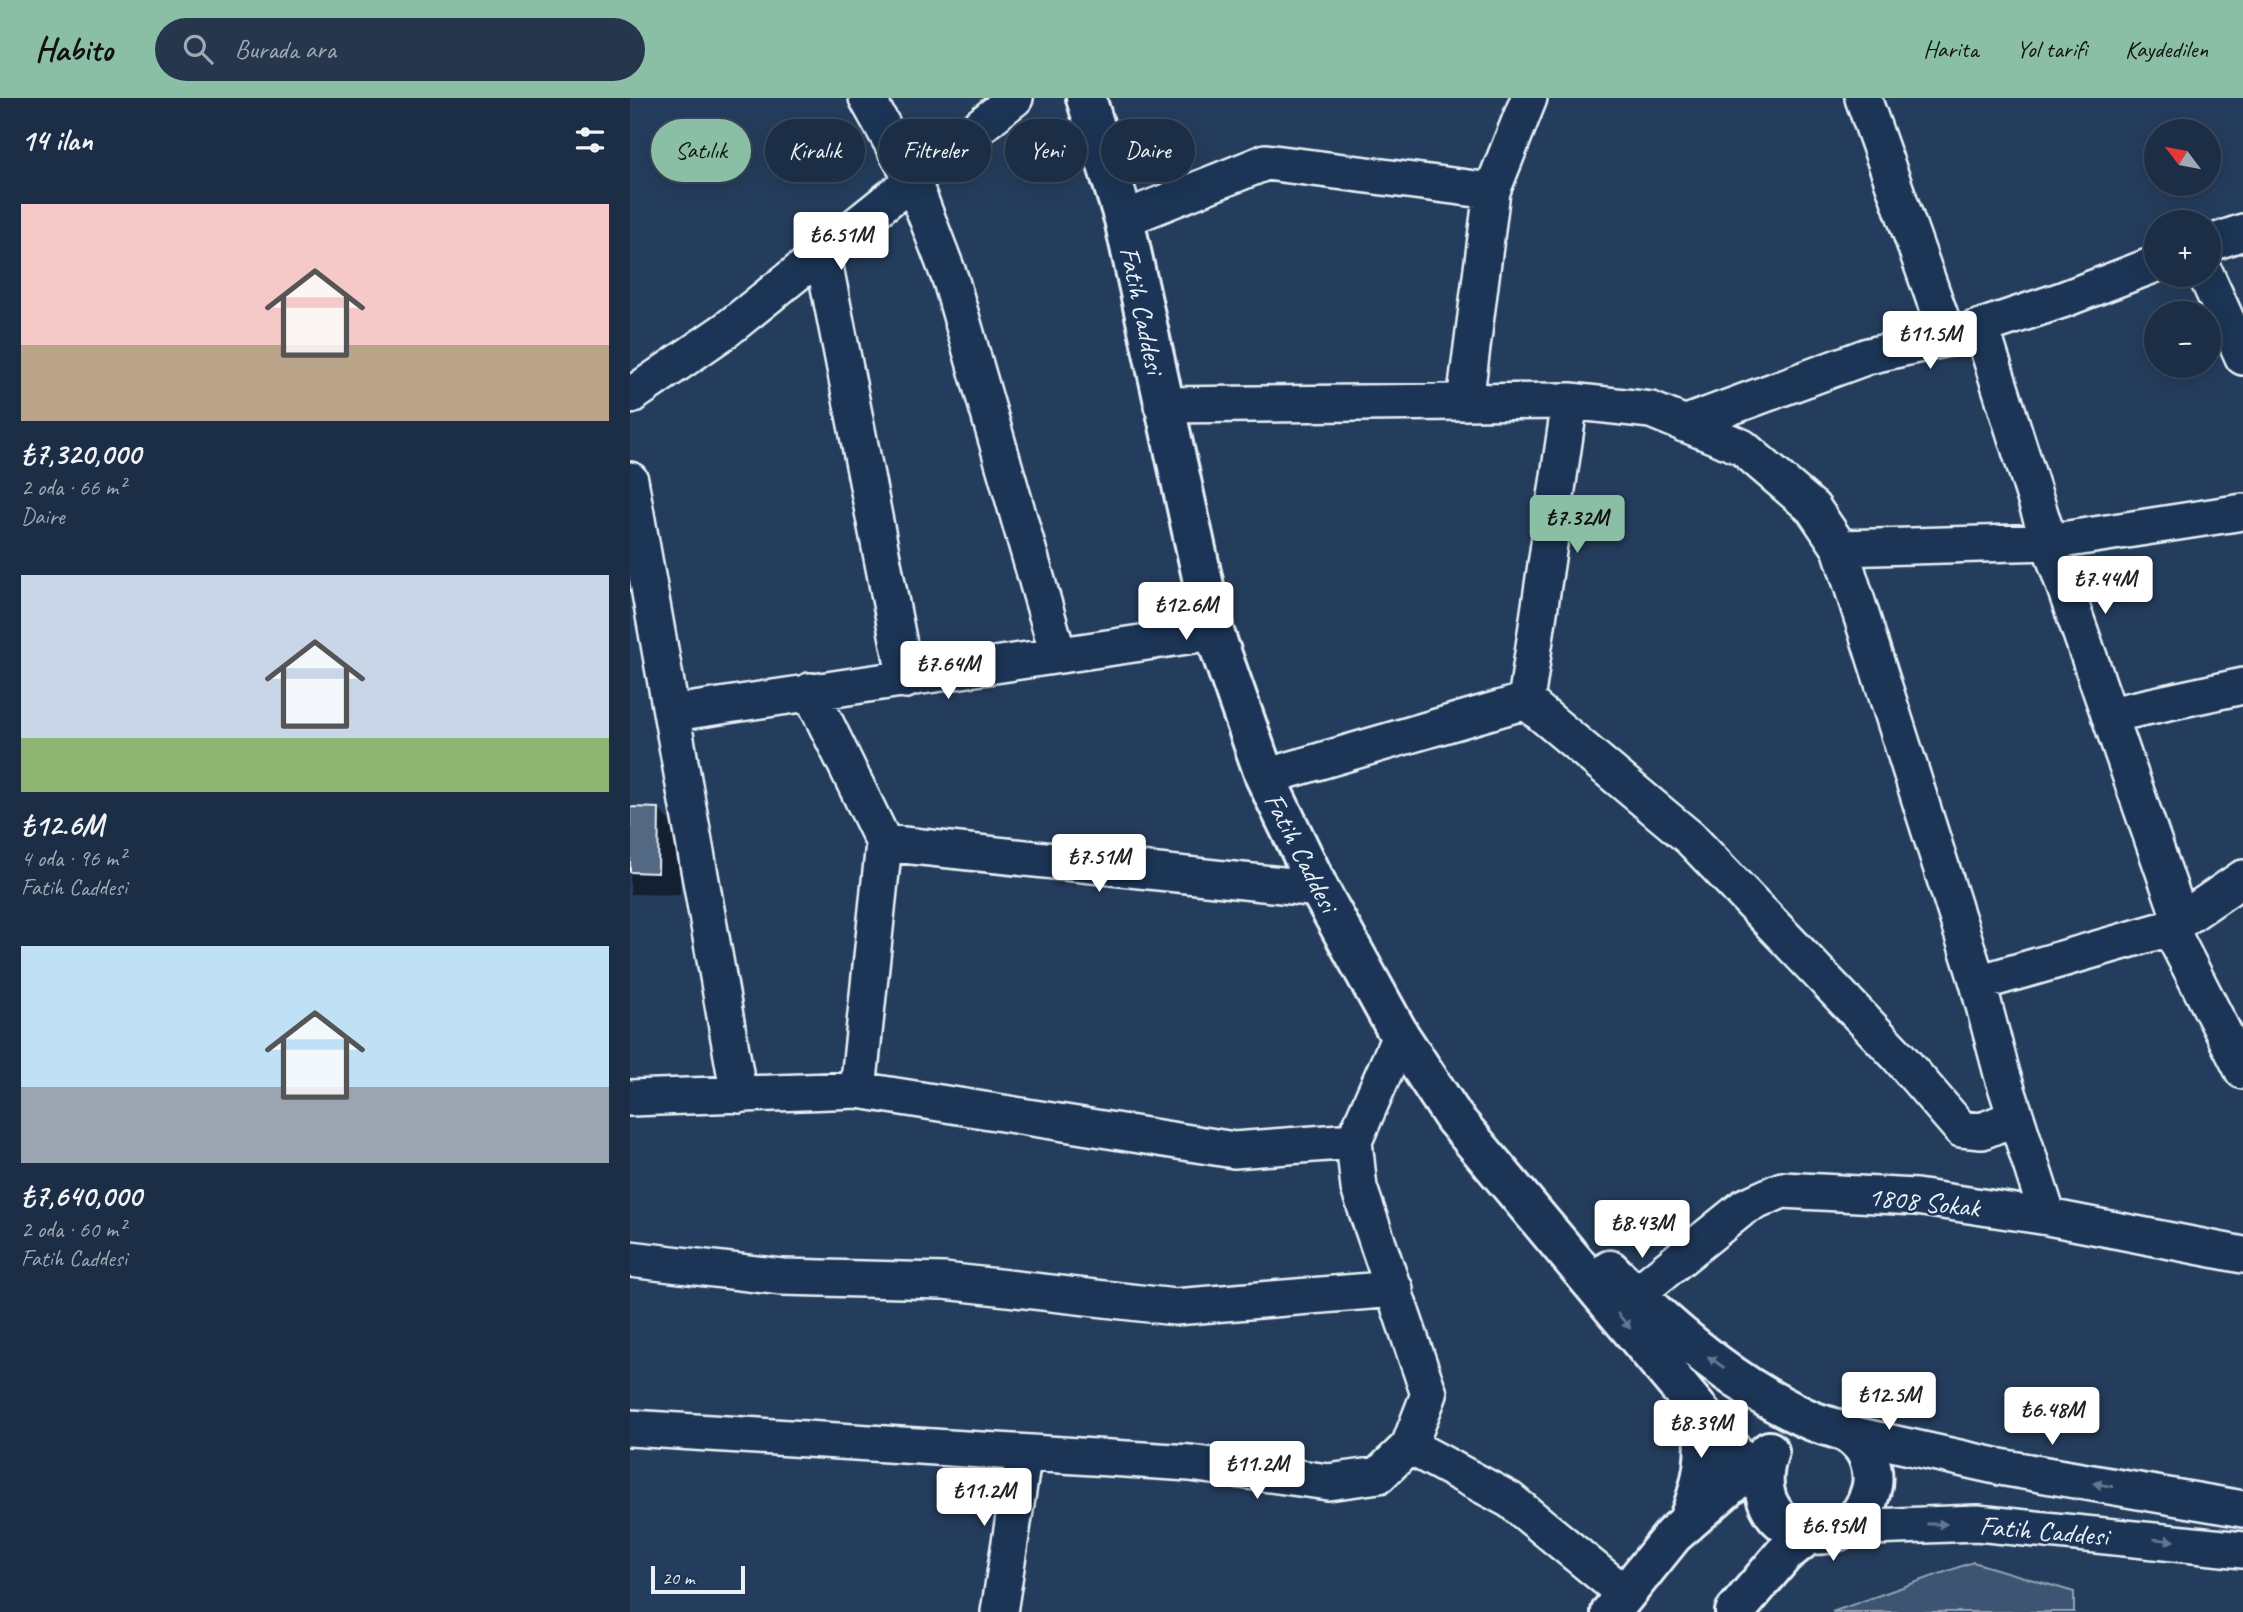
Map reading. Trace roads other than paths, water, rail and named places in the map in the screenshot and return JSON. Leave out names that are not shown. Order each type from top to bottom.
[{"type":"main road","name":"Fatih Caddesi","points":[[1086,98],[1124,219],[1214,632],[1265,777],[1319,889],[1400,1036],[1454,1118],[1701,1413],[1759,1468]]},
{"type":"main road","points":[[1454,1118],[1670,1329],[1765,1397],[1833,1429],[1864,1448],[1871,1465],[1873,1483],[1869,1501],[1858,1516],[1784,1554],[1735,1612]]},
{"type":"main road","points":[[1686,1523],[1696,1500],[1705,1455],[1701,1413]]},
{"type":"main road","points":[[1618,1603],[1673,1535],[1759,1468],[1782,1437],[1798,1427],[1833,1429]]},
{"type":"main road","points":[[1759,1468],[1767,1504],[1778,1518],[1792,1529],[1827,1531]]},
{"type":"street","points":[[867,98],[879,120]]},
{"type":"street","points":[[988,119],[1015,98]]},
{"type":"street","points":[[1465,402],[1492,191],[1530,98]]},
{"type":"street","points":[[1863,98],[1948,338]]},
{"type":"street","points":[[1124,219],[1266,162],[1492,191]]},
{"type":"street","points":[[630,396],[726,330],[908,182]]},
{"type":"street","points":[[913,182],[951,281],[1058,654]]},
{"type":"street","points":[[2221,240],[2243,232]]},
{"type":"street","points":[[822,251],[906,680]]},
{"type":"street","points":[[1684,424],[1868,356],[1948,338],[2062,300],[2144,269]]},
{"type":"street","points":[[2211,287],[2243,357]]},
{"type":"street","points":[[1981,327],[2176,925],[2243,1071]]},
{"type":"street","points":[[1526,701],[1570,401]]},
{"type":"street","points":[[1163,405],[1570,401],[1651,410],[1742,447],[1813,508],[1840,548],[2049,1217]]},
{"type":"street","points":[[630,480],[674,713],[739,1095]]},
{"type":"street","points":[[1840,548],[2049,542],[2243,512]]},
{"type":"street","points":[[674,713],[1214,632]]},
{"type":"street","points":[[2109,715],[2242,688]]},
{"type":"street","points":[[810,691],[884,843],[858,1090]]},
{"type":"street","points":[[1265,777],[1526,701]]},
{"type":"street","points":[[1526,701],[1690,838],[1898,1056],[1961,1129],[1982,1131],[2016,1116]]},
{"type":"street","points":[[884,843],[1319,889]]},
{"type":"street","points":[[1978,983],[2176,925],[2243,878]]},
{"type":"street","points":[[630,1428],[1190,1463],[1328,1482],[1379,1475],[1409,1446],[1429,1394],[1359,1188],[1354,1142],[1400,1036]]},
{"type":"street","points":[[630,1098],[858,1090],[1234,1150],[1354,1142]]},
{"type":"street","name":"1808 Sokak","points":[[1635,1295],[1744,1206],[1782,1190],[1916,1196],[2049,1217],[2243,1255]]},
{"type":"street","points":[[630,1259],[782,1277],[944,1281],[1175,1307],[1395,1289]]},
{"type":"street","name":"Fatih Caddesi","points":[[1833,1429],[2000,1466],[2243,1509]]},
{"type":"street","points":[[1409,1446],[1510,1500],[1618,1603]]},
{"type":"street","points":[[999,1612],[1024,1453]]},
{"type":"street","name":"Fatih Caddesi","points":[[1827,1531],[1978,1523],[2243,1550]]}]
